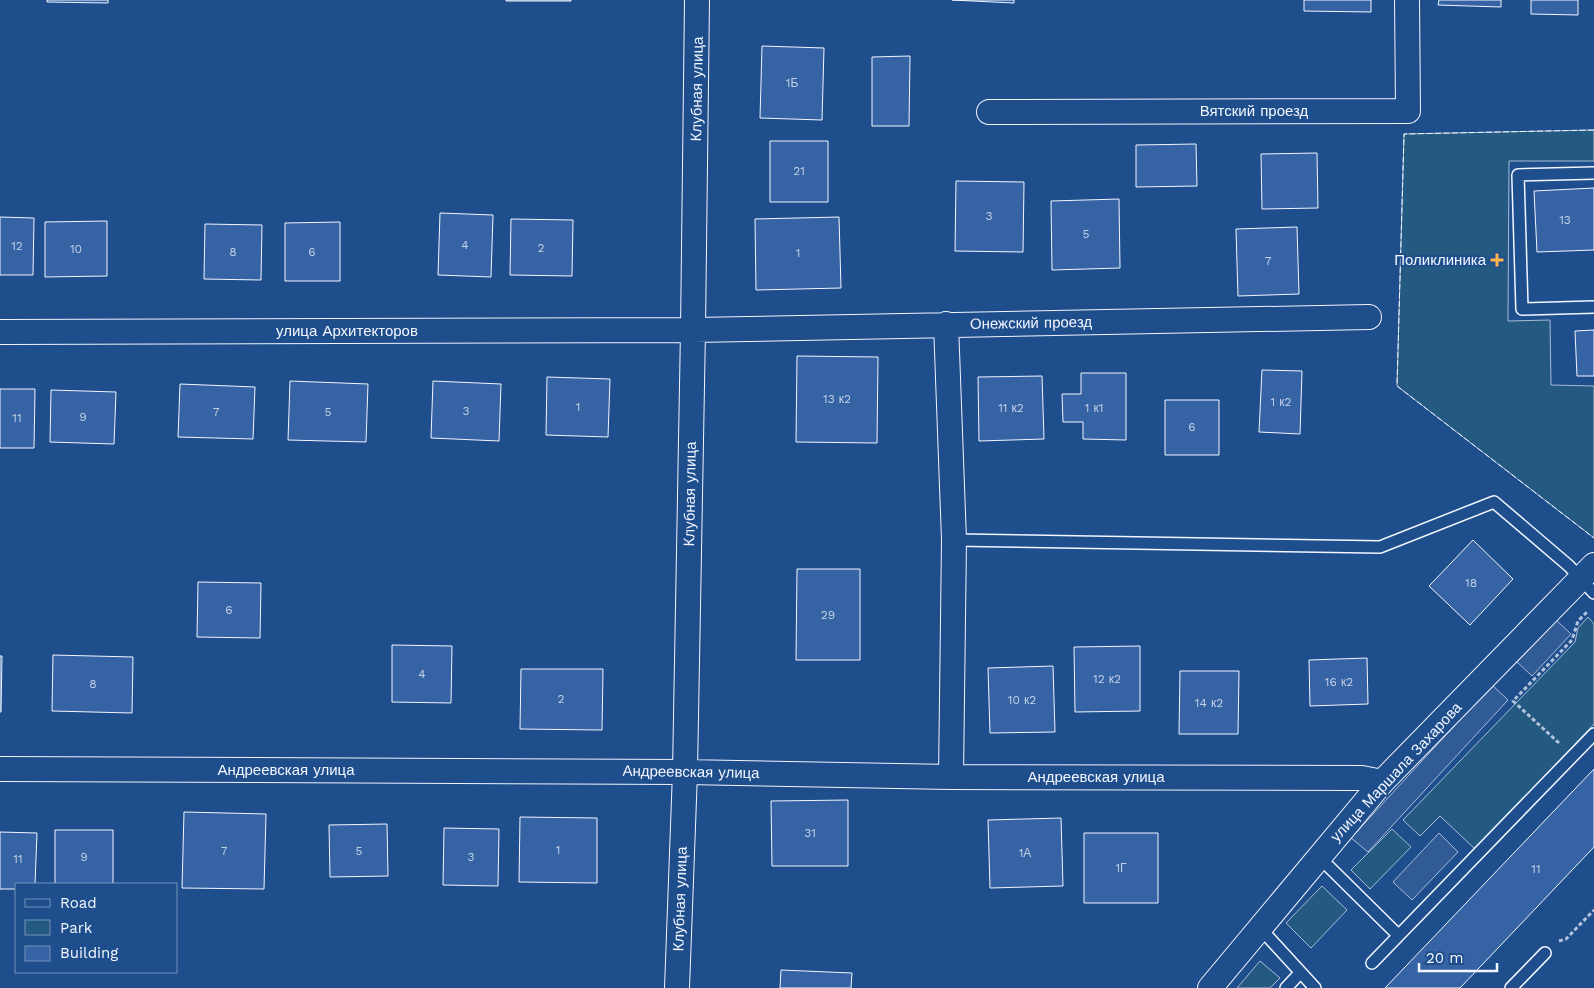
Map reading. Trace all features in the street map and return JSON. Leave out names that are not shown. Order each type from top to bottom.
[{"type":"street","name":"Клубная улица","points":[[677,988],[685,772],[697,0]]},
{"type":"street","name":"Вятский проезд","points":[[989,112],[1408,111],[1407,0]]},
{"type":"street","name":"Онежский проезд","points":[[693,330],[1369,317]]},
{"type":"street","points":[[946,324],[954,540],[952,777]]},
{"type":"street","name":"улица Архитекторов","points":[[0,332],[693,330]]},
{"type":"street","name":"улица Маршала Захарова","points":[[1210,988],[1382,782],[1590,579]]},
{"type":"street","name":"Андреевская улица","points":[[0,769],[685,772],[952,777],[1352,778],[1382,782]]},
{"type":"lane","points":[[1594,173],[1518,175],[1522,309],[1594,307]]},
{"type":"lane","points":[[954,540],[1380,547],[1494,502],[1569,566],[1590,579]]},
{"type":"lane","points":[[1372,963],[1594,734]]},
{"type":"lane","points":[[1319,857],[1398,935]]},
{"type":"lane","points":[[1260,928],[1315,988]]},
{"type":"lane","points":[[1511,988],[1545,952]]},
{"type":"lane","points":[[1286,988],[1300,973]]},
{"type":"path","points":[[1573,756],[1513,701],[1572,640],[1578,621],[1594,605]]},
{"type":"path","points":[[1557,942],[1566,939],[1594,910]]},
{"type":"green space","name":"Поликлиника","points":[[1594,130],[1594,161],[1509,161],[1508,321],[1550,320],[1551,385],[1594,386],[1594,538],[1397,386],[1404,134]]},
{"type":"green space","points":[[1588,617],[1594,624],[1594,724],[1475,849],[1440,816],[1420,836],[1403,820],[1575,642],[1578,628]]},
{"type":"green space","points":[[1392,829],[1411,847],[1370,889],[1351,870]]},
{"type":"green space","points":[[1322,886],[1347,910],[1311,948],[1286,923]]},
{"type":"green space","points":[[1260,961],[1280,978],[1270,988],[1237,988]]},
{"type":"shaded area","points":[[1555,619],[1571,634],[1532,676],[1516,661]]},
{"type":"shaded area","points":[[1492,685],[1508,700],[1368,852],[1351,838]]},
{"type":"shaded area","points":[[1439,833],[1458,852],[1412,900],[1393,882]]},
{"type":"building","points":[[47,0],[108,0],[108,3],[47,2]]},
{"type":"building","points":[[571,0],[571,1],[506,1]]},
{"type":"building","points":[[952,0],[1014,0],[1014,3]]},
{"type":"building","points":[[1304,0],[1371,0],[1371,12],[1304,11]]},
{"type":"building","points":[[1439,0],[1501,0],[1501,7],[1438,5]]},
{"type":"building","points":[[1531,0],[1578,0],[1578,15],[1531,14]]},
{"type":"building","points":[[762,46],[824,48],[822,120],[760,118]]},
{"type":"building","points":[[910,56],[909,126],[872,126],[872,57]]},
{"type":"building","points":[[770,141],[828,141],[828,202],[770,202]]},
{"type":"building","points":[[1196,144],[1197,186],[1136,187],[1136,145]]},
{"type":"building","points":[[1317,153],[1318,208],[1262,209],[1261,154]]},
{"type":"building","points":[[956,181],[1024,182],[1023,252],[955,251]]},
{"type":"building","points":[[1594,188],[1594,250],[1537,252],[1534,191]]},
{"type":"building","points":[[1119,199],[1120,268],[1052,270],[1051,201]]},
{"type":"building","points":[[440,213],[493,215],[491,277],[438,275]]},
{"type":"building","points":[[0,217],[34,218],[33,275],[0,275]]},
{"type":"building","points":[[839,217],[841,288],[756,290],[755,219]]},
{"type":"building","points":[[511,219],[573,220],[572,276],[510,275]]},
{"type":"building","points":[[107,221],[107,276],[45,277],[45,222]]},
{"type":"building","points":[[340,222],[340,281],[285,281],[285,223]]},
{"type":"building","points":[[205,224],[262,225],[261,280],[204,279]]},
{"type":"building","points":[[1297,227],[1299,294],[1238,296],[1236,229]]},
{"type":"building","points":[[1594,330],[1594,376],[1577,376],[1575,331]]},
{"type":"building","points":[[797,356],[878,357],[877,443],[796,442]]},
{"type":"building","points":[[1262,370],[1302,371],[1300,434],[1259,432]]},
{"type":"building","points":[[1081,373],[1126,373],[1126,440],[1083,439],[1083,422],[1063,422],[1062,394],[1081,394]]},
{"type":"building","points":[[1042,376],[1044,439],[979,441],[978,377]]},
{"type":"building","points":[[547,377],[610,379],[608,437],[546,435]]},
{"type":"building","points":[[290,381],[368,384],[366,442],[288,440]]},
{"type":"building","points":[[433,381],[501,384],[499,441],[431,438]]},
{"type":"building","points":[[180,384],[255,387],[253,439],[178,437]]},
{"type":"building","points":[[0,389],[35,389],[34,448],[0,448]]},
{"type":"building","points":[[51,390],[116,392],[114,444],[50,442]]},
{"type":"building","points":[[1165,400],[1219,400],[1219,455],[1165,455]]},
{"type":"building","points":[[1473,540],[1513,579],[1470,625],[1429,586]]},
{"type":"building","points":[[797,569],[860,569],[860,660],[796,660]]},
{"type":"building","points":[[198,582],[261,583],[260,638],[197,637]]},
{"type":"building","points":[[392,645],[452,646],[451,703],[392,702]]},
{"type":"building","points":[[1140,646],[1140,711],[1075,712],[1074,647]]},
{"type":"building","points":[[53,655],[133,657],[132,713],[52,711]]},
{"type":"building","points":[[0,656],[2,656],[1,712],[0,712]]},
{"type":"building","points":[[1367,658],[1368,704],[1310,706],[1309,660]]},
{"type":"building","points":[[1053,666],[1055,732],[990,733],[988,668]]},
{"type":"building","points":[[521,669],[603,669],[602,730],[520,729]]},
{"type":"building","points":[[1180,671],[1239,671],[1238,734],[1179,734]]},
{"type":"building","points":[[1594,769],[1594,847],[1460,988],[1385,988]]},
{"type":"building","points":[[848,800],[848,866],[772,866],[771,801]]},
{"type":"building","points":[[184,812],[266,814],[264,889],[182,888]]},
{"type":"building","points":[[520,817],[597,818],[597,883],[519,882]]},
{"type":"building","points":[[1061,818],[1063,886],[990,888],[988,820]]},
{"type":"building","points":[[387,824],[388,876],[330,877],[329,825]]},
{"type":"building","points":[[444,828],[499,829],[498,886],[443,885]]},
{"type":"building","points":[[55,830],[113,830],[113,883],[55,883]]},
{"type":"building","points":[[0,832],[37,833],[35,883],[15,883],[15,889],[0,889]]},
{"type":"building","points":[[1084,833],[1158,833],[1158,903],[1084,903]]},
{"type":"building","points":[[781,970],[852,973],[851,988],[780,988]]},
{"type":"fence","points":[[1594,130],[1404,134],[1397,386],[1594,538]]},
{"type":"place","name":"Поликлиника","points":[[1497,260]]}]
